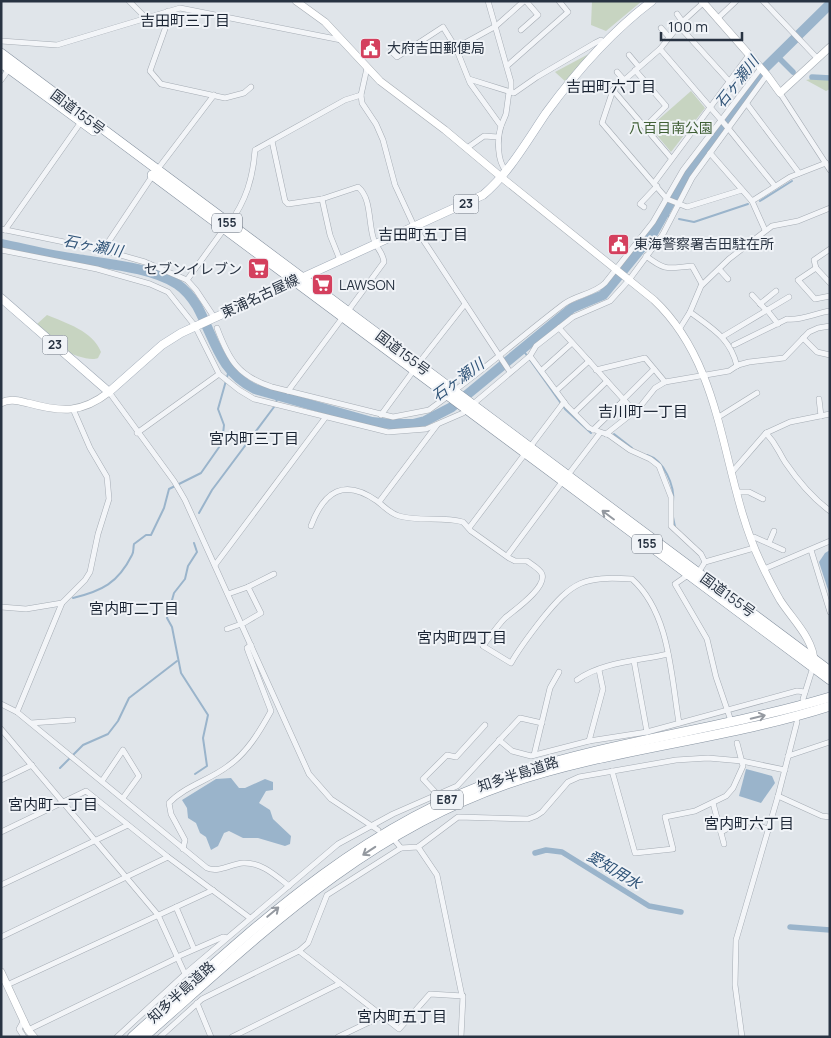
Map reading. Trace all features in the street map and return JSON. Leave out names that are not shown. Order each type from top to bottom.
[{"type":"highway","name":"国道155号","points":[[1,53],[227,227],[528,451],[698,573],[814,663],[830,680]]},
{"type":"highway","name":"国道155号","points":[[1,63],[81,122],[155,173]]},
{"type":"highway","name":"国道155号","points":[[565,478],[688,575],[814,663],[830,670]]},
{"type":"highway","name":"知多半島道路","points":[[132,1037],[241,939],[304,887],[379,835],[440,803],[474,788],[536,767],[748,719],[830,698]]},
{"type":"highway","name":"知多半島道路","points":[[144,1037],[292,907],[383,842],[444,810],[484,793],[539,774],[729,732],[830,706]]},
{"type":"main road","name":"東浦名古屋線","points":[[109,392],[162,345],[196,326],[477,199],[504,174],[560,95],[605,44],[652,1]]},
{"type":"main road","name":"23","points":[[1,298],[109,392]]},
{"type":"street","points":[[130,1],[145,17]]},
{"type":"street","points":[[296,1],[324,22],[380,81],[504,174],[658,304],[680,328],[704,375],[754,548],[781,601],[811,645],[814,663],[803,699]]},
{"type":"street","points":[[488,1],[506,66],[510,92],[506,114],[498,137],[504,174]]},
{"type":"street","points":[[456,48],[496,26],[525,1],[538,15],[521,30]]},
{"type":"street","points":[[506,66],[568,12],[559,1]]},
{"type":"street","points":[[717,19],[736,1]]},
{"type":"street","points":[[763,1],[818,58]]},
{"type":"street","points":[[742,190],[686,207],[668,200],[602,123],[613,90],[660,49],[682,21],[702,2],[767,75],[830,170]]},
{"type":"street","points":[[1,41],[57,45],[180,8],[341,40]]},
{"type":"street","points":[[168,11],[165,29],[150,71],[161,84],[225,98],[244,92],[251,87]]},
{"type":"street","points":[[677,14],[682,21]]},
{"type":"street","points":[[391,51],[398,56],[441,26],[443,27],[456,48],[469,79],[501,126]]},
{"type":"street","points":[[679,26],[729,81]]},
{"type":"street","points":[[661,28],[669,37]]},
{"type":"street","points":[[469,79],[510,92],[518,92],[537,77],[595,43],[601,40],[605,44]]},
{"type":"street","points":[[780,93],[830,46]]},
{"type":"street","points":[[660,49],[775,186]]},
{"type":"street","points":[[629,55],[666,106],[645,126]]},
{"type":"street","points":[[644,207],[640,204],[643,198],[749,55]]},
{"type":"street","points":[[368,68],[361,94],[362,103],[376,124],[383,140],[395,185],[414,226],[498,358],[510,372]]},
{"type":"street","points":[[218,328],[231,358],[243,374],[261,383],[381,415],[398,416],[429,410],[498,358],[563,304],[602,286],[646,233],[668,200],[683,170],[760,68]]},
{"type":"street","points":[[1,80],[9,69]]},
{"type":"street","points":[[617,72],[624,80]]},
{"type":"street","points":[[1,250],[97,269],[150,284],[168,292],[196,326],[219,374],[238,390],[254,398],[325,418],[388,432],[417,431],[437,425],[463,413],[468,406],[530,356],[533,349],[559,328],[583,311],[606,303],[629,280],[663,234],[678,203],[710,153],[767,75]]},
{"type":"street","points":[[613,90],[671,158]]},
{"type":"street","points":[[187,280],[246,199],[246,189],[254,170],[256,150],[346,100],[361,94]]},
{"type":"street","points":[[103,250],[155,173],[214,95]]},
{"type":"street","points":[[747,104],[799,173]]},
{"type":"street","points":[[81,122],[3,230],[103,250],[145,262],[187,280],[196,290],[214,318]]},
{"type":"street","points":[[467,148],[484,136],[498,137]]},
{"type":"street","points":[[272,141],[284,201],[288,204],[322,199],[360,188],[365,198],[376,244],[384,262],[288,391]]},
{"type":"street","points":[[710,153],[752,201],[765,230]]},
{"type":"street","points":[[752,201],[799,173],[826,163]]},
{"type":"street","points":[[322,199],[330,235],[340,260]]},
{"type":"street","points":[[680,328],[690,312],[702,284],[765,230],[779,223],[798,221],[830,208]]},
{"type":"street","points":[[830,249],[817,256],[814,260],[816,268],[830,283]]},
{"type":"street","points":[[646,256],[660,268],[675,269],[692,266],[702,284]]},
{"type":"street","points":[[816,268],[798,280],[815,299],[830,296]]},
{"type":"street","points":[[719,269],[728,279]]},
{"type":"street","points":[[760,304],[776,291]]},
{"type":"street","points":[[752,295],[778,324]]},
{"type":"street","points":[[722,337],[788,297]]},
{"type":"street","points":[[381,415],[465,304]]},
{"type":"street","points":[[734,346],[787,319],[795,320],[817,312],[830,311]]},
{"type":"street","points":[[690,312],[722,337],[732,349],[737,366]]},
{"type":"street","points":[[507,556],[565,478],[603,433],[634,412],[655,388],[665,382],[729,371],[749,362],[784,358],[803,338],[818,328],[830,326]]},
{"type":"street","points":[[559,328],[634,412]]},
{"type":"street","points":[[803,338],[817,352],[830,355]]},
{"type":"street","points":[[542,370],[572,343]]},
{"type":"street","points":[[530,356],[564,402],[593,430],[603,433],[659,466],[671,497],[671,526],[701,554],[705,562]]},
{"type":"street","points":[[596,370],[645,358],[665,382]]},
{"type":"street","points":[[556,390],[589,361]]},
{"type":"street","points":[[593,430],[654,369]]},
{"type":"street","points":[[137,433],[219,374]]},
{"type":"street","points":[[575,412],[607,381]]},
{"type":"street","points":[[1,402],[13,400],[50,409],[73,409],[96,402],[109,392],[137,433],[174,481],[215,565],[309,774],[332,799],[378,830]]},
{"type":"street","points":[[717,418],[757,393]]},
{"type":"street","points":[[819,398],[821,416]]},
{"type":"street","points":[[470,528],[564,402]]},
{"type":"street","points":[[17,712],[62,603],[85,580],[90,572],[110,491],[107,477],[90,448],[73,409]]},
{"type":"street","points":[[733,471],[766,433],[790,422],[830,414]]},
{"type":"street","points":[[215,565],[325,418]]},
{"type":"street","points":[[379,502],[437,425]]},
{"type":"street","points":[[766,433],[777,444],[782,457],[801,484],[812,497],[830,510]]},
{"type":"street","points":[[310,526],[322,501],[342,488],[362,493],[399,516],[460,521],[515,561],[527,561],[542,573],[537,588],[525,603],[506,617],[483,646],[511,663],[534,629],[560,597],[572,587],[586,581],[608,577],[632,579],[640,586],[658,618],[668,654],[679,723]]},
{"type":"street","points":[[738,492],[749,492],[763,499]]},
{"type":"street","points":[[769,544],[774,531]]},
{"type":"street","points":[[751,538],[754,537],[784,550]]},
{"type":"street","points":[[764,569],[830,541]]},
{"type":"street","points":[[698,573],[705,562],[754,548]]},
{"type":"street","points":[[811,550],[830,612]]},
{"type":"street","points":[[228,594],[248,587],[274,574]]},
{"type":"street","points":[[688,575],[675,584],[704,634],[730,718]]},
{"type":"street","points":[[227,629],[261,613],[248,587]]},
{"type":"street","points":[[1,607],[26,608],[62,603]]},
{"type":"street","points":[[183,849],[185,840],[169,810],[170,803],[183,792],[229,766],[252,744],[271,711],[247,648],[250,645]]},
{"type":"street","points":[[577,680],[599,670],[668,654]]},
{"type":"street","points":[[634,661],[647,732]]},
{"type":"street","points":[[589,741],[603,689],[599,670]]},
{"type":"street","points":[[534,755],[550,688],[559,672]]},
{"type":"street","points":[[499,740],[512,751],[534,755],[589,741],[647,732],[797,691],[805,692]]},
{"type":"street","points":[[1,704],[17,712],[31,723],[183,849],[210,869],[252,864],[268,870],[289,886]]},
{"type":"street","points":[[117,1037],[185,974],[338,844],[370,826],[457,786],[520,718],[542,723]]},
{"type":"street","points":[[31,723],[73,720]]},
{"type":"street","points":[[742,1037],[735,985],[736,940],[778,796],[797,722]]},
{"type":"street","points":[[438,795],[423,779],[424,777],[447,755],[456,757],[485,725]]},
{"type":"street","points":[[1,730],[127,876],[158,915],[185,974]]},
{"type":"street","points":[[788,756],[830,742]]},
{"type":"street","points":[[612,771],[635,853],[673,849],[665,817],[695,811],[726,796],[734,788],[742,761],[738,743]]},
{"type":"street","points":[[102,781],[123,750],[140,776],[123,798]]},
{"type":"street","points":[[160,1037],[202,999],[300,951],[308,943],[329,894],[401,848],[418,847],[458,817],[528,819],[542,812],[568,782],[579,777],[692,759],[716,758],[742,761],[784,770]]},
{"type":"street","points":[[1,780],[32,765]]},
{"type":"street","points":[[1,832],[86,791],[168,857],[250,918]]},
{"type":"street","points":[[778,796],[822,816],[830,817]]},
{"type":"street","points":[[713,803],[724,844]]},
{"type":"street","points":[[721,832],[743,820],[768,829]]},
{"type":"street","points":[[1,885],[128,825]]},
{"type":"street","points":[[396,842],[401,848]]},
{"type":"street","points":[[418,847],[437,875],[462,996],[461,1037]]},
{"type":"street","points":[[1,937],[168,857]]},
{"type":"street","points":[[309,868],[313,873]]},
{"type":"street","points":[[325,888],[329,894]]},
{"type":"street","points":[[7,985],[213,890]]},
{"type":"street","points":[[176,907],[194,949]]},
{"type":"street","points":[[1,972],[32,1034],[177,957],[223,937],[227,938]]},
{"type":"street","points":[[300,951],[398,1029],[430,994],[462,996]]},
{"type":"street","points":[[232,1037],[340,984]]},
{"type":"street","points":[[197,1003],[211,1037]]},
{"type":"street","points":[[338,1037],[382,1016]]},
{"type":"street","points":[[24,1020],[19,1029],[24,1037]]},
{"type":"green space","points":[[592,1],[642,1],[606,31],[591,25]]},
{"type":"green space","points":[[598,49],[567,83],[555,72]]},
{"type":"green space","points":[[830,75],[830,89],[826,91],[806,80]]},
{"type":"green space","name":"八百目南公園","points":[[691,91],[705,108],[671,152],[650,127]]},
{"type":"green space","points":[[47,315],[78,329],[92,338],[101,352],[98,358],[85,358],[66,351],[43,336],[37,324]]},
{"type":"water","points":[[830,550],[830,596],[819,562],[825,553]]},
{"type":"water","points":[[746,769],[772,776],[775,783],[761,803],[739,796]]},
{"type":"water","points":[[231,778],[239,788],[245,788],[265,779],[273,782],[273,790],[266,791],[259,803],[270,810],[273,819],[291,836],[290,844],[285,846],[258,838],[243,838],[229,831],[224,833],[218,846],[211,850],[206,837],[200,833],[196,823],[188,818],[187,808],[182,800],[216,779]]},
{"type":"waterway","name":"石ヶ瀬川","points":[[1,244],[142,270],[177,284],[197,306],[226,364],[243,382],[255,389],[372,422],[413,424],[425,421],[452,407],[572,308],[603,295],[652,235],[687,173],[765,68],[830,4]]},
{"type":"waterway","points":[[777,56],[793,72]]},
{"type":"waterway","points":[[812,77],[830,78]]},
{"type":"waterway","points":[[760,201],[792,181]]},
{"type":"waterway","points":[[679,219],[694,222],[748,204]]},
{"type":"waterway","name":"石ヶ瀬川","points":[[665,214],[669,216]]},
{"type":"waterway","points":[[523,350],[565,409],[591,433]]},
{"type":"waterway","points":[[73,598],[101,589],[121,573],[133,553],[134,544],[146,535],[151,535],[164,508],[169,489],[201,473],[222,443],[224,425],[218,409],[229,370]]},
{"type":"waterway","points":[[199,513],[212,490],[274,407],[278,397]]},
{"type":"waterway","points":[[614,434],[632,448]]},
{"type":"waterway","points":[[647,455],[659,462],[667,474],[672,489],[673,502]]},
{"type":"waterway","points":[[673,517],[675,527]]},
{"type":"waterway","points":[[194,543],[197,552],[188,566],[185,579],[174,593],[167,618],[172,627],[181,673],[208,715],[203,738],[207,766],[195,774]]},
{"type":"waterway","points":[[60,768],[83,745],[108,734],[118,721],[129,698],[177,661]]},
{"type":"waterway","name":"愛知用水","points":[[535,853],[546,850],[562,852],[649,906],[681,912]]},
{"type":"waterway","name":"愛知用水","points":[[790,927],[830,930]]},
{"type":"place","name":"大府吉田郵便局","points":[[371,48]]},
{"type":"place","name":"東海警察署吉田駐在所","points":[[618,244]]},
{"type":"place","name":"セブンイレブン","points":[[258,269]]},
{"type":"place","name":"LAWSON","points":[[323,285]]},
{"type":"district","name":"吉田町三丁目","points":[[185,21]]},
{"type":"district","name":"吉田町六丁目","points":[[611,87]]},
{"type":"district","name":"吉田町五丁目","points":[[423,235]]},
{"type":"district","name":"吉川町一丁目","points":[[643,412]]},
{"type":"district","name":"宮内町三丁目","points":[[254,439]]},
{"type":"district","name":"宮内町二丁目","points":[[134,609]]},
{"type":"district","name":"宮内町四丁目","points":[[462,638]]},
{"type":"district","name":"宮内町一丁目","points":[[53,805]]},
{"type":"district","name":"宮内町六丁目","points":[[749,824]]},
{"type":"district","name":"宮内町五丁目","points":[[402,1017]]}]
